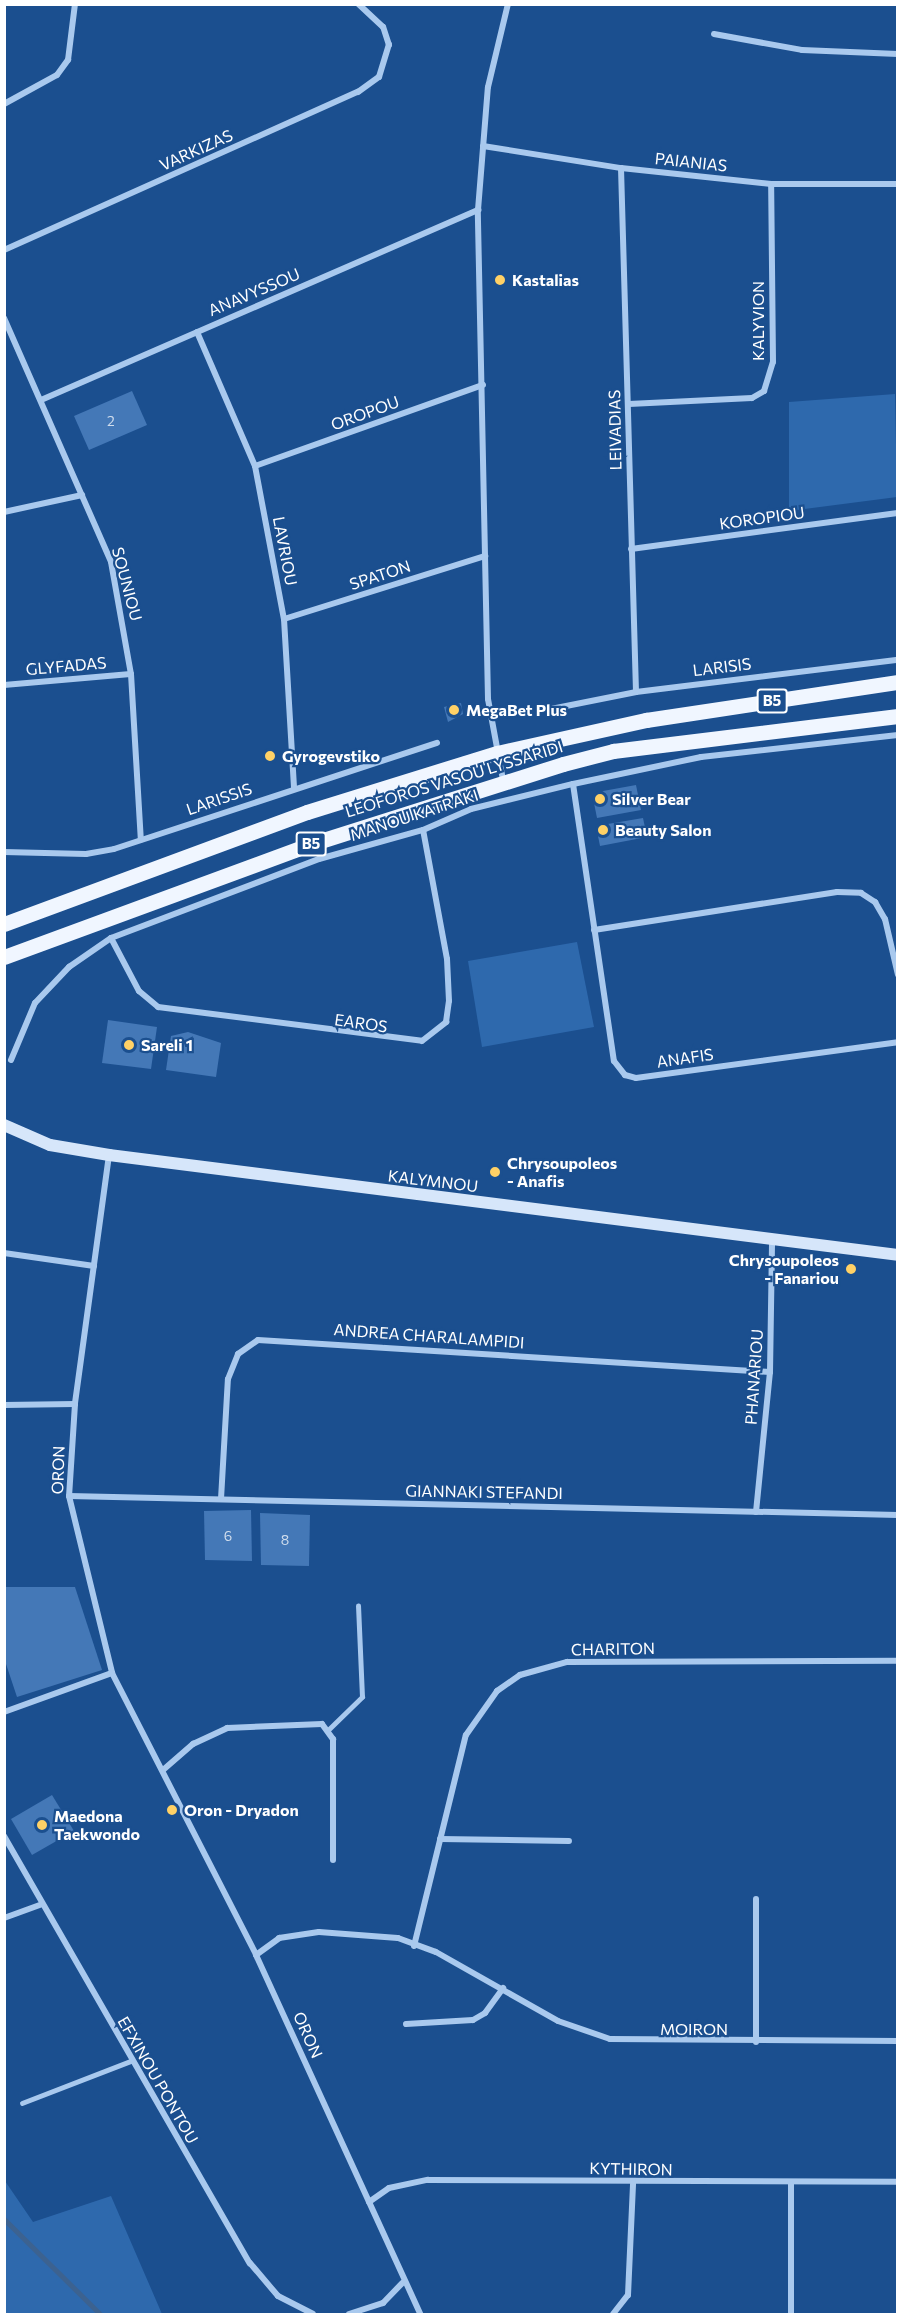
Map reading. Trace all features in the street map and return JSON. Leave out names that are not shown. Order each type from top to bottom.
[{"type":"main road","name":"LEOFOROS VASOU LYSSARIDI","points":[[4,924],[307,812],[497,753],[646,720],[897,682]]},
{"type":"main road","name":"LEOFOROS VASOU LYSSARIDI","points":[[4,957],[314,843],[503,780],[613,751],[897,716]]},
{"type":"street","points":[[4,105],[57,75],[68,60],[75,4]]},
{"type":"street","name":"VARKIZAS","points":[[4,250],[358,92],[379,76],[387,60],[383,27],[358,4]]},
{"type":"street","points":[[503,780],[488,699],[478,210],[488,87],[508,4]]},
{"type":"street","points":[[714,34],[802,50],[897,54]]},
{"type":"street","name":"PAIANIAS","points":[[483,146],[621,168],[771,184],[897,184]]},
{"type":"street","name":"LEIVADIAS","points":[[621,168],[636,692]]},
{"type":"street","name":"KALYVION","points":[[629,404],[752,398],[764,391],[773,362],[771,184]]},
{"type":"street","name":"ANAVYSSOU","points":[[41,400],[478,210]]},
{"type":"street","name":"SOUNIOU","points":[[4,318],[111,562],[131,674],[141,840]]},
{"type":"street","name":"LAVRIOU","points":[[196,332],[255,466],[284,619],[294,788]]},
{"type":"street","name":"OROPOU","points":[[255,466],[483,385]]},
{"type":"street","points":[[4,512],[82,495]]},
{"type":"street","name":"KOROPIOU","points":[[631,549],[897,513]]},
{"type":"street","name":"SPATON","points":[[284,619],[485,556]]},
{"type":"street","name":"LARISIS","points":[[551,709],[636,692],[897,660]]},
{"type":"street","name":"GLYFADAS","points":[[4,685],[131,674]]},
{"type":"street","name":"MANOU KATRAKI","points":[[11,1060],[35,1003],[69,967],[111,938],[319,859],[423,830],[471,809],[573,784],[701,757],[897,735]]},
{"type":"street","name":"LARISSIS","points":[[4,852],[86,854],[141,840],[437,743]]},
{"type":"street","name":"ANAFIS","points":[[573,784],[614,1061],[625,1075],[636,1078],[897,1042]]},
{"type":"street","name":"EAROS","points":[[111,938],[139,991],[158,1007],[403,1042],[422,1041],[446,1022],[449,1001],[447,959],[423,830]]},
{"type":"street","points":[[594,930],[837,892],[861,893],[875,902],[885,919],[897,975]]},
{"type":"street","name":"KALYMNOU","points":[[4,1125],[50,1145],[109,1155],[772,1242],[897,1255]]},
{"type":"street","name":"ORON","points":[[109,1155],[75,1404],[69,1496],[112,1673],[256,1955],[369,2202],[402,2283],[420,2314]]},
{"type":"street","name":"PHANARIOU","points":[[756,1512],[770,1372],[772,1242]]},
{"type":"street","points":[[4,1253],[94,1266]]},
{"type":"street","name":"ANDREA CHARALAMPIDI","points":[[221,1499],[228,1379],[238,1354],[258,1340],[770,1372]]},
{"type":"street","points":[[4,1405],[75,1404]]},
{"type":"street","name":"GIANNAKI STEFANDI","points":[[69,1496],[897,1515]]},
{"type":"street","name":"CHARITON","points":[[414,1946],[466,1735],[497,1692],[535,1668],[567,1662],[897,1661]]},
{"type":"street","points":[[4,1712],[112,1673]]},
{"type":"street","points":[[163,1770],[193,1744],[227,1728],[313,1723],[329,1729],[333,1860]]},
{"type":"street","name":"EFXINOU PONTOU","points":[[4,1836],[40,1905],[259,2276],[288,2304],[313,2314]]},
{"type":"street","points":[[440,1839],[569,1841]]},
{"type":"street","points":[[756,1899],[756,2042]]},
{"type":"street","points":[[4,1918],[40,1905]]},
{"type":"street","name":"MOIRON","points":[[256,1955],[279,1938],[319,1932],[363,1933],[436,1952],[558,2021],[610,2039],[756,2042],[897,2041]]},
{"type":"street","points":[[406,2024],[474,2020],[485,2013],[503,1988]]},
{"type":"street","name":"KYTHIRON","points":[[369,2202],[389,2188],[428,2180],[791,2184],[897,2182]]},
{"type":"street","points":[[613,2314],[628,2295],[633,2183]]},
{"type":"street","points":[[790,2314],[791,2184]]},
{"type":"street","points":[[349,2314],[383,2303],[402,2283]]},
{"type":"lane","points":[[329,1729],[362,1697],[358,1606]]},
{"type":"lane","points":[[22,2103],[131,2061]]},
{"type":"shaded area","points":[[895,394],[897,497],[789,511],[789,402]]},
{"type":"shaded area","points":[[577,942],[594,1027],[482,1047],[468,961]]},
{"type":"shaded area","points":[[5,2181],[33,2222],[111,2196],[162,2314],[5,2314]]},
{"type":"building","points":[[132,391],[147,425],[89,450],[74,416]]},
{"type":"building","name":"MegaBet Plus","points":[[461,703],[463,714],[448,722],[444,707]]},
{"type":"building","points":[[636,785],[641,810],[597,818],[594,803],[603,791]]},
{"type":"building","points":[[643,818],[647,837],[600,846],[596,826]]},
{"type":"building","name":"Sareli 1","points":[[108,1020],[157,1027],[151,1069],[102,1063]]},
{"type":"building","points":[[188,1032],[221,1043],[216,1077],[166,1070],[171,1036]]},
{"type":"building","points":[[251,1510],[252,1561],[205,1560],[204,1511]]},
{"type":"building","points":[[260,1513],[310,1515],[309,1566],[261,1565]]},
{"type":"building","points":[[4,1587],[75,1587],[102,1670],[17,1697],[4,1658]]},
{"type":"building","name":"Maedona Taekwondo","points":[[52,1795],[74,1831],[32,1855],[11,1819]]},
{"type":"waterway","points":[[4,2219],[100,2314]]},
{"type":"place","name":"Kastalias","points":[[500,280]]},
{"type":"place","name":"MegaBet Plus","points":[[454,710]]},
{"type":"place","name":"Gyrogevstiko","points":[[270,756]]},
{"type":"place","name":"Silver Bear","points":[[600,799]]},
{"type":"place","name":"Beauty Salon","points":[[603,830]]},
{"type":"place","name":"Sareli 1","points":[[129,1045]]},
{"type":"place","name":"Chrysoupoleos - Anafis","points":[[495,1172]]},
{"type":"place","name":"Chrysoupoleos - Fanariou","points":[[851,1269]]},
{"type":"place","name":"Oron - Dryadon","points":[[172,1810]]},
{"type":"place","name":"Maedona Taekwondo","points":[[42,1825]]}]
